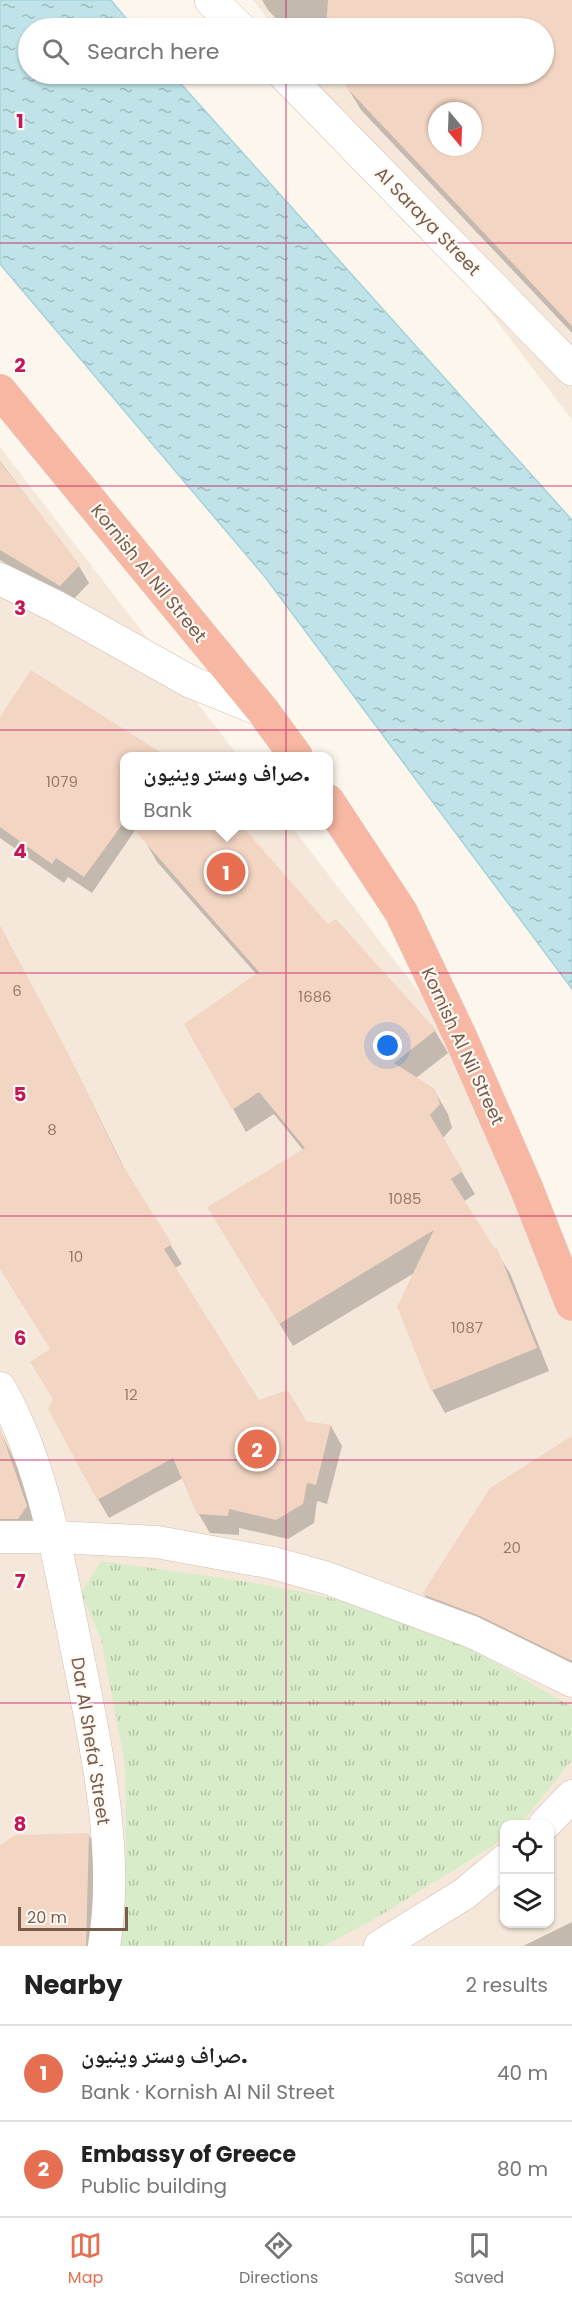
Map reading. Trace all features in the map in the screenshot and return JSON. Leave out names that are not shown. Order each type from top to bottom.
[{"type":"highway","name":"Kornish Al Nil Street","points":[[0,391],[293,752]]},
{"type":"highway","name":"Kornish Al Nil Street","points":[[333,809],[400,912],[460,1036],[522,1176],[572,1304]]},
{"type":"main road","points":[[211,0],[229,18]]},
{"type":"main road","name":"Al Saraya Street","points":[[294,84],[572,369]]},
{"type":"street","points":[[0,579],[55,606],[191,682],[262,711]]},
{"type":"street","name":"Dar Al Shefa' Street","points":[[0,1388],[38,1475],[55,1537],[90,1714],[110,1864],[104,1946]]},
{"type":"street","points":[[0,1537],[158,1542],[273,1563],[327,1578],[472,1632],[572,1681]]},
{"type":"street","points":[[549,1820],[572,1796]]},
{"type":"street","points":[[380,1946],[464,1894],[500,1864]]},
{"type":"shaded area","points":[[253,0],[572,0],[572,420],[317,84],[554,84],[554,18],[267,18]]},
{"type":"shaded area","points":[[0,447],[235,752],[120,752],[120,830],[294,830],[442,1022],[572,1316],[572,1946],[0,1946]]},
{"type":"green space","points":[[101,1561],[278,1587],[365,1607],[407,1621],[464,1646],[572,1707],[572,1760],[522,1820],[500,1820],[500,1840],[493,1846],[376,1918],[324,1946],[117,1946],[123,1910],[126,1844],[125,1764],[101,1639],[81,1593]]},
{"type":"water","points":[[0,0],[111,0],[126,18],[18,18],[18,84],[181,84],[572,520],[572,989],[265,577],[0,264]]},
{"type":"building","points":[[328,0],[572,0],[572,326],[346,87],[346,84],[554,84],[554,18],[327,18]]},
{"type":"building","points":[[0,462],[80,565],[60,586],[0,550]]},
{"type":"building","points":[[31,670],[160,752],[120,752],[120,828],[84,877],[56,858],[52,864],[0,827],[0,717]]},
{"type":"building","points":[[134,830],[245,830],[328,924],[336,919],[436,1030],[394,1063],[435,1089],[440,1104],[430,1115],[463,1171],[451,1179],[495,1249],[497,1248],[537,1348],[431,1391],[397,1307],[434,1230],[279,1324],[207,1207],[305,1148],[259,1092],[232,1110],[184,1024],[259,972]]},
{"type":"building","points":[[0,925],[68,1053],[120,1161],[172,1244],[164,1249],[259,1400],[288,1390],[306,1421],[331,1425],[316,1485],[307,1483],[303,1504],[276,1520],[229,1509],[228,1516],[197,1514],[173,1458],[97,1500],[48,1409],[53,1399],[30,1362],[50,1349],[0,1269]]},
{"type":"building","points":[[0,1428],[27,1506],[18,1519],[0,1519]]},
{"type":"building","points":[[572,1436],[572,1661],[480,1616],[422,1594],[490,1488]]},
{"type":"building","points":[[89,1833],[86,1946],[0,1946],[0,1845],[15,1835]]},
{"type":"place","name":"صراف وستر وينيون.","points":[[226,872]]},
{"type":"place","name":"Embassy of Greece","points":[[257,1449]]}]
